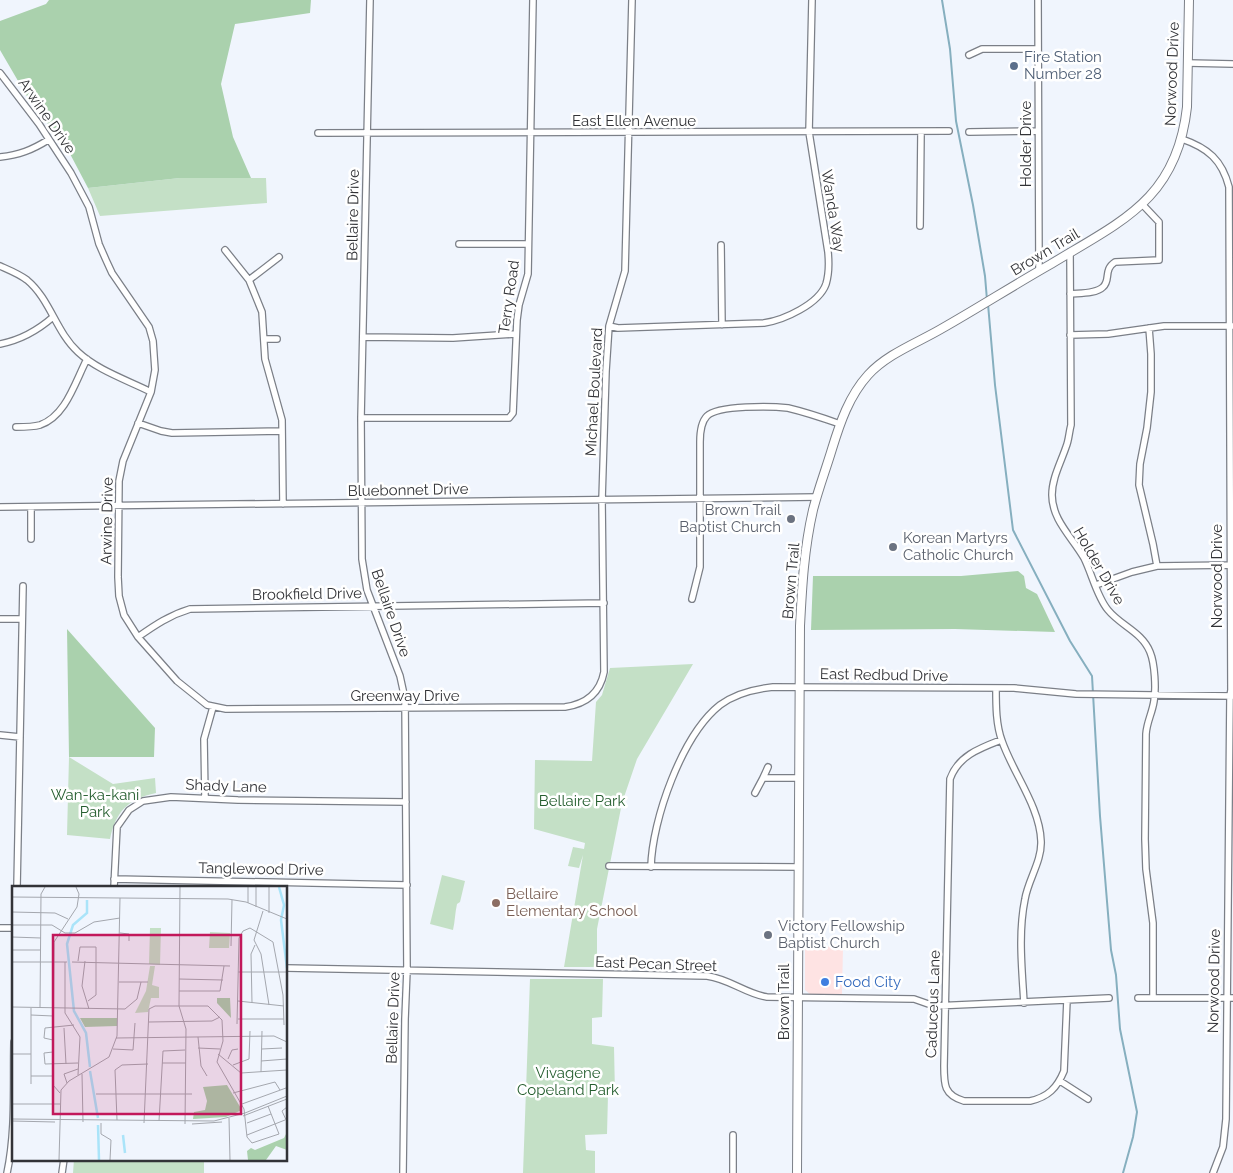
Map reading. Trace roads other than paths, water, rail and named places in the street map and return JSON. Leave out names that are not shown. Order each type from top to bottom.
[{"type":"main road","name":"Norwood Drive","points":[[1182,139],[1187,107],[1188,0]]},
{"type":"main road","name":"Brown Trail","points":[[797,1173],[802,582],[805,555],[817,497],[840,424],[850,400],[867,376],[886,360],[982,306],[1116,225],[1142,204],[1157,189],[1171,168],[1182,139]]},
{"type":"street","name":"Bellaire Drive","points":[[370,0],[361,418],[361,503],[363,570],[367,590],[400,676],[405,708],[408,970],[405,1019],[402,1173]]},
{"type":"street","name":"Terry Road","points":[[361,418],[509,418],[513,413],[519,305],[528,274],[533,0]]},
{"type":"street","name":"Michael Boulevard","points":[[594,694],[599,687],[604,672],[602,500],[606,370],[609,326],[625,271],[632,0]]},
{"type":"street","name":"Wanda Way","points":[[609,326],[618,328],[764,323],[777,321],[797,312],[818,297],[826,283],[829,265],[809,132],[812,0]]},
{"type":"street","name":"Holder Drive","points":[[1038,0],[1039,271]]},
{"type":"street","points":[[969,56],[982,49],[1038,49]]},
{"type":"street","points":[[1188,63],[1233,64]]},
{"type":"street","name":"Arwine Drive","points":[[0,73],[16,93],[81,190],[93,218],[99,244],[112,273],[148,327],[153,341],[155,370],[151,392],[121,469],[118,506],[119,596],[124,615],[138,637],[177,681],[202,702],[213,707]]},
{"type":"street","points":[[969,132],[1038,131]]},
{"type":"street","points":[[920,226],[921,132]]},
{"type":"street","name":"East Ellen Avenue","points":[[318,133],[949,132]]},
{"type":"street","name":"Norwood Drive","points":[[1182,139],[1203,147],[1226,173],[1229,187],[1231,247],[1232,644],[1230,998],[1226,1128],[1221,1154],[1213,1173]]},
{"type":"street","points":[[0,157],[18,155],[34,149],[48,140]]},
{"type":"street","points":[[1070,294],[1102,288],[1106,283],[1107,271],[1110,265],[1115,262],[1159,260],[1159,222],[1142,204]]},
{"type":"street","points":[[458,244],[528,244]]},
{"type":"street","points":[[722,245],[722,325]]},
{"type":"street","points":[[225,250],[249,280],[262,312],[268,377],[280,411],[283,504]]},
{"type":"street","name":"Holder Drive","points":[[1070,252],[1071,425],[1067,444],[1054,483],[1053,504],[1060,523],[1083,557],[1106,607],[1116,619],[1136,633],[1148,649],[1153,662],[1154,696],[1146,734],[1145,839],[1153,929],[1152,998]]},
{"type":"street","points":[[249,280],[279,257]]},
{"type":"street","points":[[1039,258],[1047,266]]},
{"type":"street","points":[[0,266],[28,281],[37,291],[68,341],[77,351],[87,359],[151,392]]},
{"type":"street","points":[[0,344],[20,339],[38,330],[53,317]]},
{"type":"street","points":[[1070,335],[1108,334],[1164,326],[1231,326]]},
{"type":"street","points":[[1149,328],[1151,354],[1150,392],[1139,485],[1157,566]]},
{"type":"street","points":[[363,336],[453,338],[516,334]]},
{"type":"street","points":[[264,339],[277,339]]},
{"type":"street","points":[[16,427],[39,426],[56,416],[87,359]]},
{"type":"street","points":[[692,599],[700,567],[701,432],[704,420],[710,414],[730,409],[776,407],[788,408],[840,424]]},
{"type":"street","points":[[138,423],[172,433],[282,431]]},
{"type":"street","name":"Bluebonnet Drive","points":[[0,507],[817,497]]},
{"type":"street","points":[[31,507],[31,539]]},
{"type":"street","points":[[1096,585],[1132,572],[1157,566],[1232,565]]},
{"type":"street","points":[[17,886],[23,586]]},
{"type":"street","name":"Brookfield Drive","points":[[138,637],[167,618],[190,609],[604,603]]},
{"type":"street","points":[[0,619],[22,619]]},
{"type":"street","name":"East Redbud Drive","points":[[651,866],[651,854],[670,781],[683,754],[703,722],[720,705],[747,691],[773,687],[996,688],[1103,695],[1231,696]]},
{"type":"street","points":[[996,688],[996,710],[1001,740],[1038,821],[1042,841],[1039,858],[1025,897],[1022,915],[1024,1003]]},
{"type":"street","name":"Greenway Drive","points":[[213,707],[226,709],[565,707],[582,703],[594,694]]},
{"type":"street","points":[[205,798],[204,739],[213,707]]},
{"type":"street","points":[[0,735],[20,737]]},
{"type":"street","name":"Caduceus Lane","points":[[1001,740],[964,758],[950,779],[948,943],[944,1006],[944,1082],[950,1094],[964,1101],[1030,1101],[1046,1096],[1060,1081]]},
{"type":"street","points":[[755,793],[768,767]]},
{"type":"street","points":[[763,778],[799,778]]},
{"type":"street","name":"Shady Lane","points":[[114,886],[117,827],[129,810],[143,802],[171,797],[406,802]]},
{"type":"street","points":[[609,866],[799,867]]},
{"type":"street","name":"Tanglewood Drive","points":[[114,879],[407,885]]},
{"type":"street","name":"East Pecan Street","points":[[288,968],[707,976],[727,980],[760,996],[914,999],[934,1006],[1109,998]]},
{"type":"street","points":[[1138,998],[1230,998]]},
{"type":"street","points":[[1067,1000],[1066,1062],[1060,1081],[1088,1099]]},
{"type":"street","points":[[7,1173],[12,1135]]},
{"type":"street","points":[[733,1135],[733,1173]]},
{"type":"street","points":[[62,1173],[64,1160]]},
{"type":"waterway","points":[[942,0],[950,49],[956,121],[973,205],[985,276],[987,300]]},
{"type":"waterway","points":[[988,304],[995,385],[1013,530],[1070,641],[1092,676],[1100,816],[1111,950],[1116,975],[1120,1029],[1137,1112],[1133,1137],[1123,1173]]},
{"type":"place","name":"Fire Station Number 28","points":[[1014,66]]},
{"type":"place","name":"Brown Trail Baptist Church","points":[[791,519]]},
{"type":"place","name":"Korean Martyrs Catholic Church","points":[[893,547]]},
{"type":"place","name":"Bellaire Elementary School","points":[[496,903]]},
{"type":"place","name":"Victory Fellowship Baptist Church","points":[[768,935]]},
{"type":"place","name":"Food City","points":[[825,982]]},
{"type":"park label","name":"Bellaire Park","points":[[582,801]]},
{"type":"park label","name":"Wan-ka-kani Park","points":[[95,804]]},
{"type":"park label","name":"Vivagene Copeland Park","points":[[568,1082]]}]
